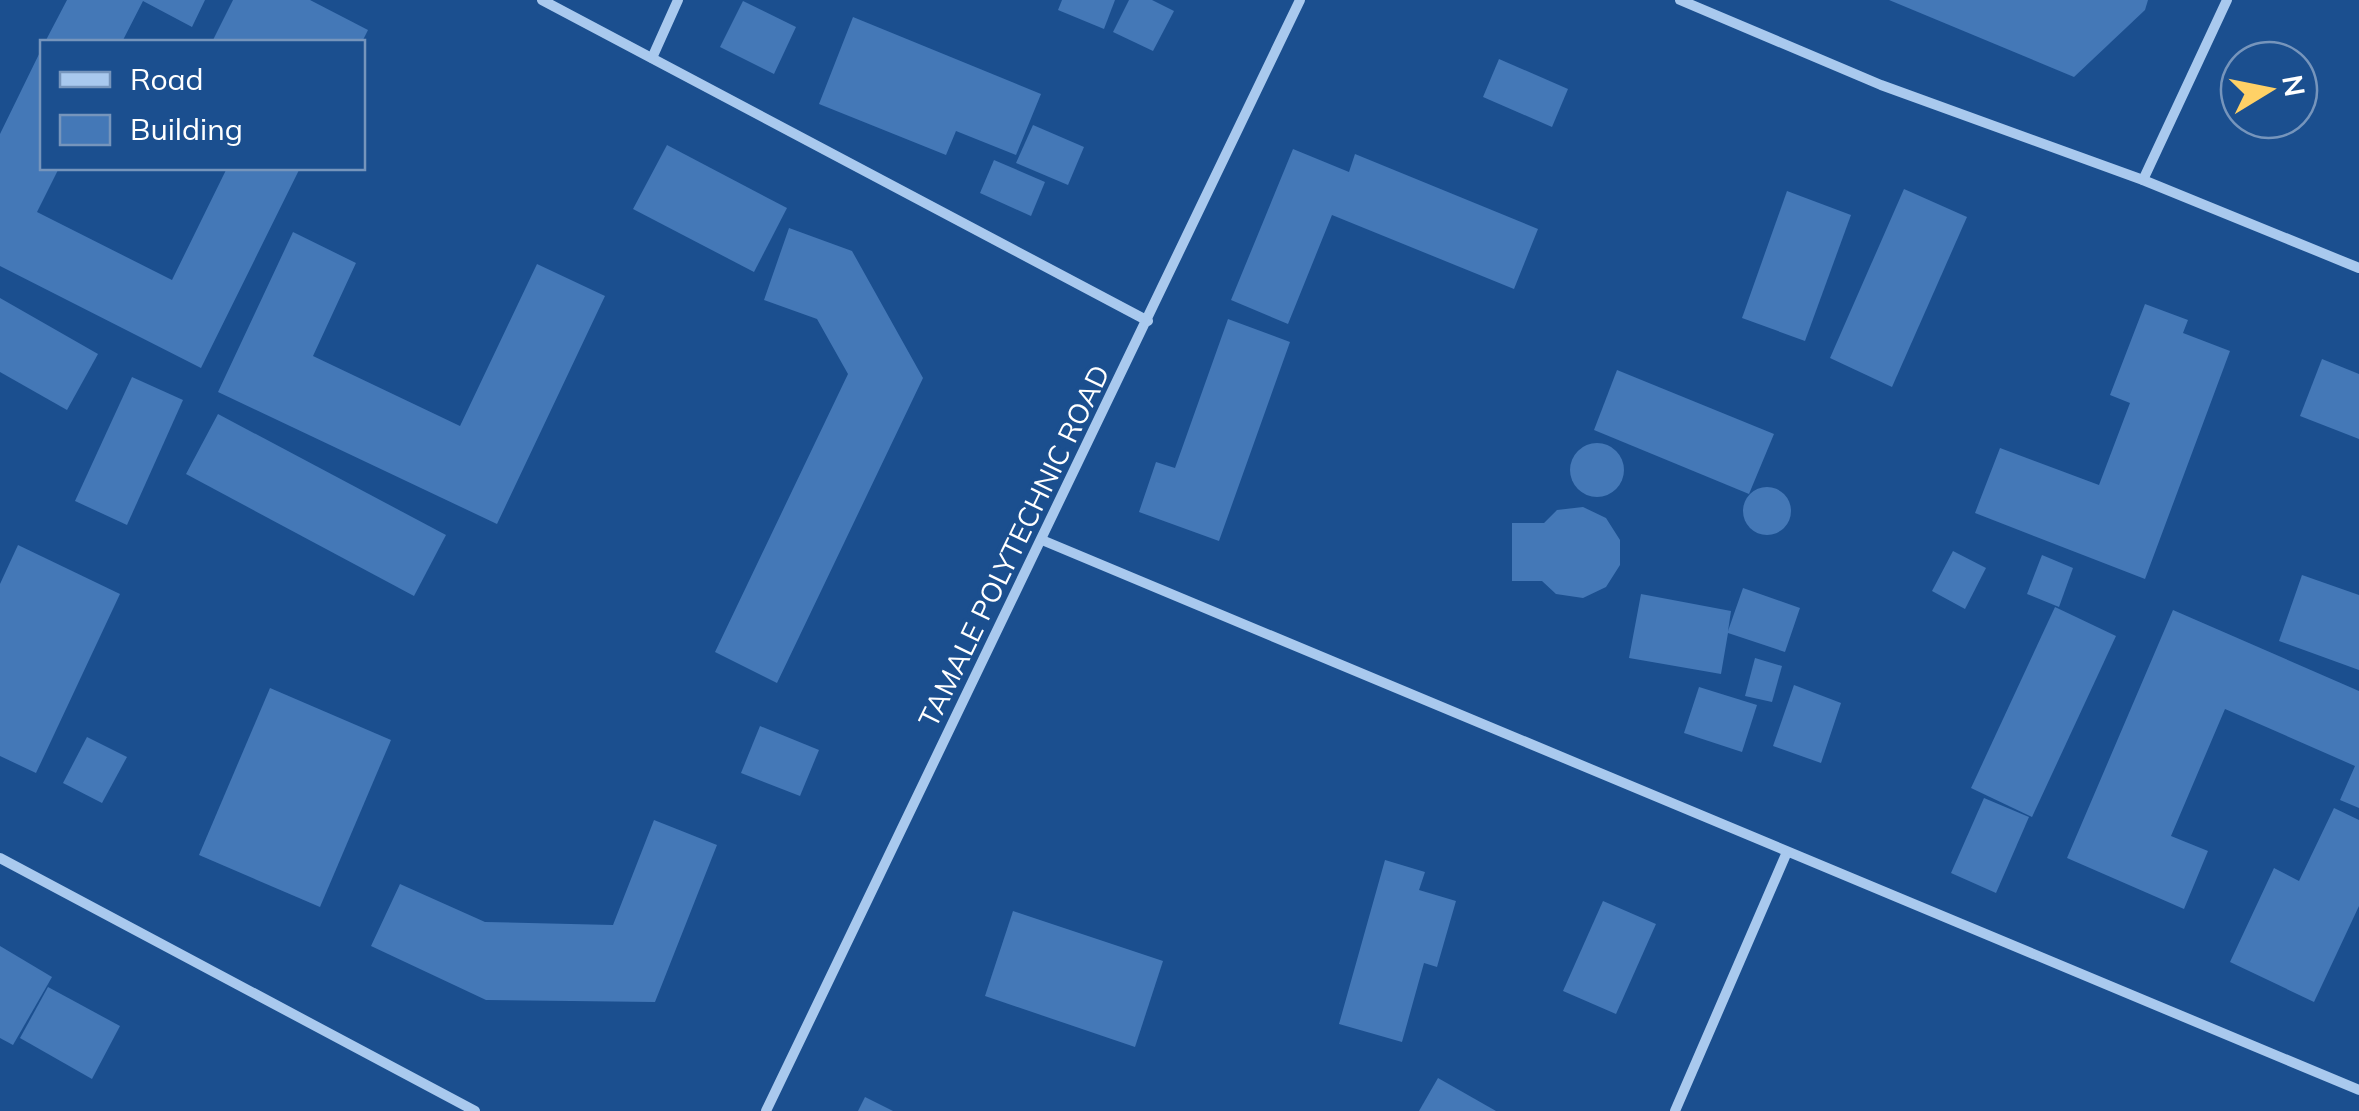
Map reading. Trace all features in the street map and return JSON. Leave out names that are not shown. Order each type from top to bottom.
[{"type":"street","points":[[542,0],[1148,321]]},
{"type":"street","points":[[652,58],[678,0]]},
{"type":"street","name":"TAMALE POLYTECHNIC ROAD","points":[[766,1111],[1300,0]]},
{"type":"street","points":[[1680,0],[1881,84],[2142,180],[2359,268]]},
{"type":"street","points":[[2142,180],[2227,0]]},
{"type":"street","points":[[1042,540],[2359,1090]]},
{"type":"street","points":[[1675,1111],[1787,852]]},
{"type":"street","points":[[0,858],[475,1111]]},
{"type":"building","points":[[67,0],[205,0],[192,27],[143,1],[123,40],[46,40]]},
{"type":"building","points":[[233,0],[310,0],[368,30],[363,40],[213,40]]},
{"type":"building","points":[[1062,0],[1115,0],[1104,29],[1058,10]]},
{"type":"building","points":[[1129,0],[1152,0],[1174,11],[1153,51],[1113,32]]},
{"type":"building","points":[[1889,0],[2148,0],[2145,10],[2074,77]]},
{"type":"building","points":[[743,1],[796,27],[774,74],[720,47]]},
{"type":"building","points":[[853,17],[1041,94],[1016,155],[956,131],[946,155],[819,104]]},
{"type":"building","points":[[40,52],[40,170],[58,170],[37,212],[172,280],[226,170],[299,170],[201,368],[0,266],[0,134]]},
{"type":"building","points":[[1499,59],[1568,89],[1552,127],[1483,97]]},
{"type":"building","points":[[1033,125],[1084,147],[1068,185],[1016,163]]},
{"type":"building","points":[[667,145],[787,208],[754,272],[633,209]]},
{"type":"building","points":[[1293,149],[1349,172],[1355,154],[1538,229],[1514,289],[1332,215],[1288,324],[1231,300]]},
{"type":"building","points":[[994,160],[1045,182],[1031,216],[980,193]]},
{"type":"building","points":[[1904,189],[1967,217],[1892,387],[1830,358]]},
{"type":"building","points":[[1787,191],[1851,215],[1805,341],[1742,318]]},
{"type":"building","points":[[789,228],[852,251],[923,378],[777,683],[715,652],[848,374],[817,319],[764,300]]},
{"type":"building","points":[[293,232],[356,263],[313,356],[460,426],[537,264],[605,296],[497,524],[218,392]]},
{"type":"building","points":[[0,298],[98,354],[67,410],[0,372]]},
{"type":"building","points":[[2145,304],[2188,320],[2183,333],[2230,351],[2145,579],[1975,513],[2000,448],[2099,485],[2130,403],[2110,395]]},
{"type":"building","points":[[1228,319],[1290,342],[1219,541],[1139,512],[1156,462],[1175,468]]},
{"type":"building","points":[[2322,359],[2359,374],[2359,439],[2300,416]]},
{"type":"building","points":[[1617,370],[1774,434],[1749,494],[1594,430]]},
{"type":"building","points":[[132,377],[183,400],[127,525],[75,501]]},
{"type":"building","points":[[218,414],[446,535],[414,596],[186,474]]},
{"type":"building","points":[[1597,443],[1616,451],[1624,470],[1616,489],[1597,497],[1578,489],[1570,470],[1578,451]]},
{"type":"building","points":[[1767,487],[1784,494],[1791,511],[1784,528],[1767,535],[1750,528],[1743,511],[1750,494]]},
{"type":"building","points":[[1583,507],[1606,518],[1620,540],[1620,565],[1606,587],[1583,598],[1556,594],[1542,581],[1512,581],[1512,523],[1544,523],[1557,510]]},
{"type":"building","points":[[18,545],[120,594],[36,773],[0,756],[0,584]]},
{"type":"building","points":[[1953,551],[1986,568],[1965,609],[1932,591]]},
{"type":"building","points":[[2042,555],[2073,568],[2059,607],[2027,594]]},
{"type":"building","points":[[2302,575],[2359,595],[2359,670],[2279,641]]},
{"type":"building","points":[[1743,588],[1800,608],[1785,652],[1728,633],[1721,674],[1629,658],[1641,594],[1731,611],[1728,631]]},
{"type":"building","points":[[2055,607],[2116,636],[2032,817],[1971,788]]},
{"type":"building","points":[[2173,610],[2359,691],[2359,808],[2340,800],[2355,766],[2225,709],[2171,836],[2208,851],[2184,909],[2067,858]]},
{"type":"building","points":[[1755,658],[1782,666],[1772,702],[1745,696]]},
{"type":"building","points":[[1794,685],[1841,703],[1821,763],[1773,746]]},
{"type":"building","points":[[1699,687],[1757,705],[1742,752],[1684,733]]},
{"type":"building","points":[[270,688],[391,740],[320,907],[199,855]]},
{"type":"building","points":[[760,726],[819,750],[800,796],[741,773]]},
{"type":"building","points":[[87,737],[127,757],[102,803],[63,783]]},
{"type":"building","points":[[1984,798],[2029,817],[1996,893],[1951,873]]},
{"type":"building","points":[[2334,808],[2359,820],[2359,906],[2314,1002],[2230,962],[2274,868],[2299,881]]},
{"type":"building","points":[[654,820],[717,845],[655,1002],[486,1000],[371,946],[400,884],[485,922],[613,925]]},
{"type":"building","points":[[1385,860],[1425,872],[1419,890],[1456,901],[1437,967],[1424,963],[1402,1042],[1339,1024]]},
{"type":"building","points":[[1603,901],[1656,924],[1616,1014],[1563,991]]},
{"type":"building","points":[[1013,911],[1163,961],[1135,1047],[985,996]]},
{"type":"building","points":[[0,946],[52,977],[13,1045],[0,1038]]},
{"type":"building","points":[[48,987],[120,1026],[92,1079],[20,1038]]},
{"type":"building","points":[[1438,1078],[1496,1111],[1419,1111]]},
{"type":"building","points":[[865,1097],[893,1111],[858,1111]]}]
